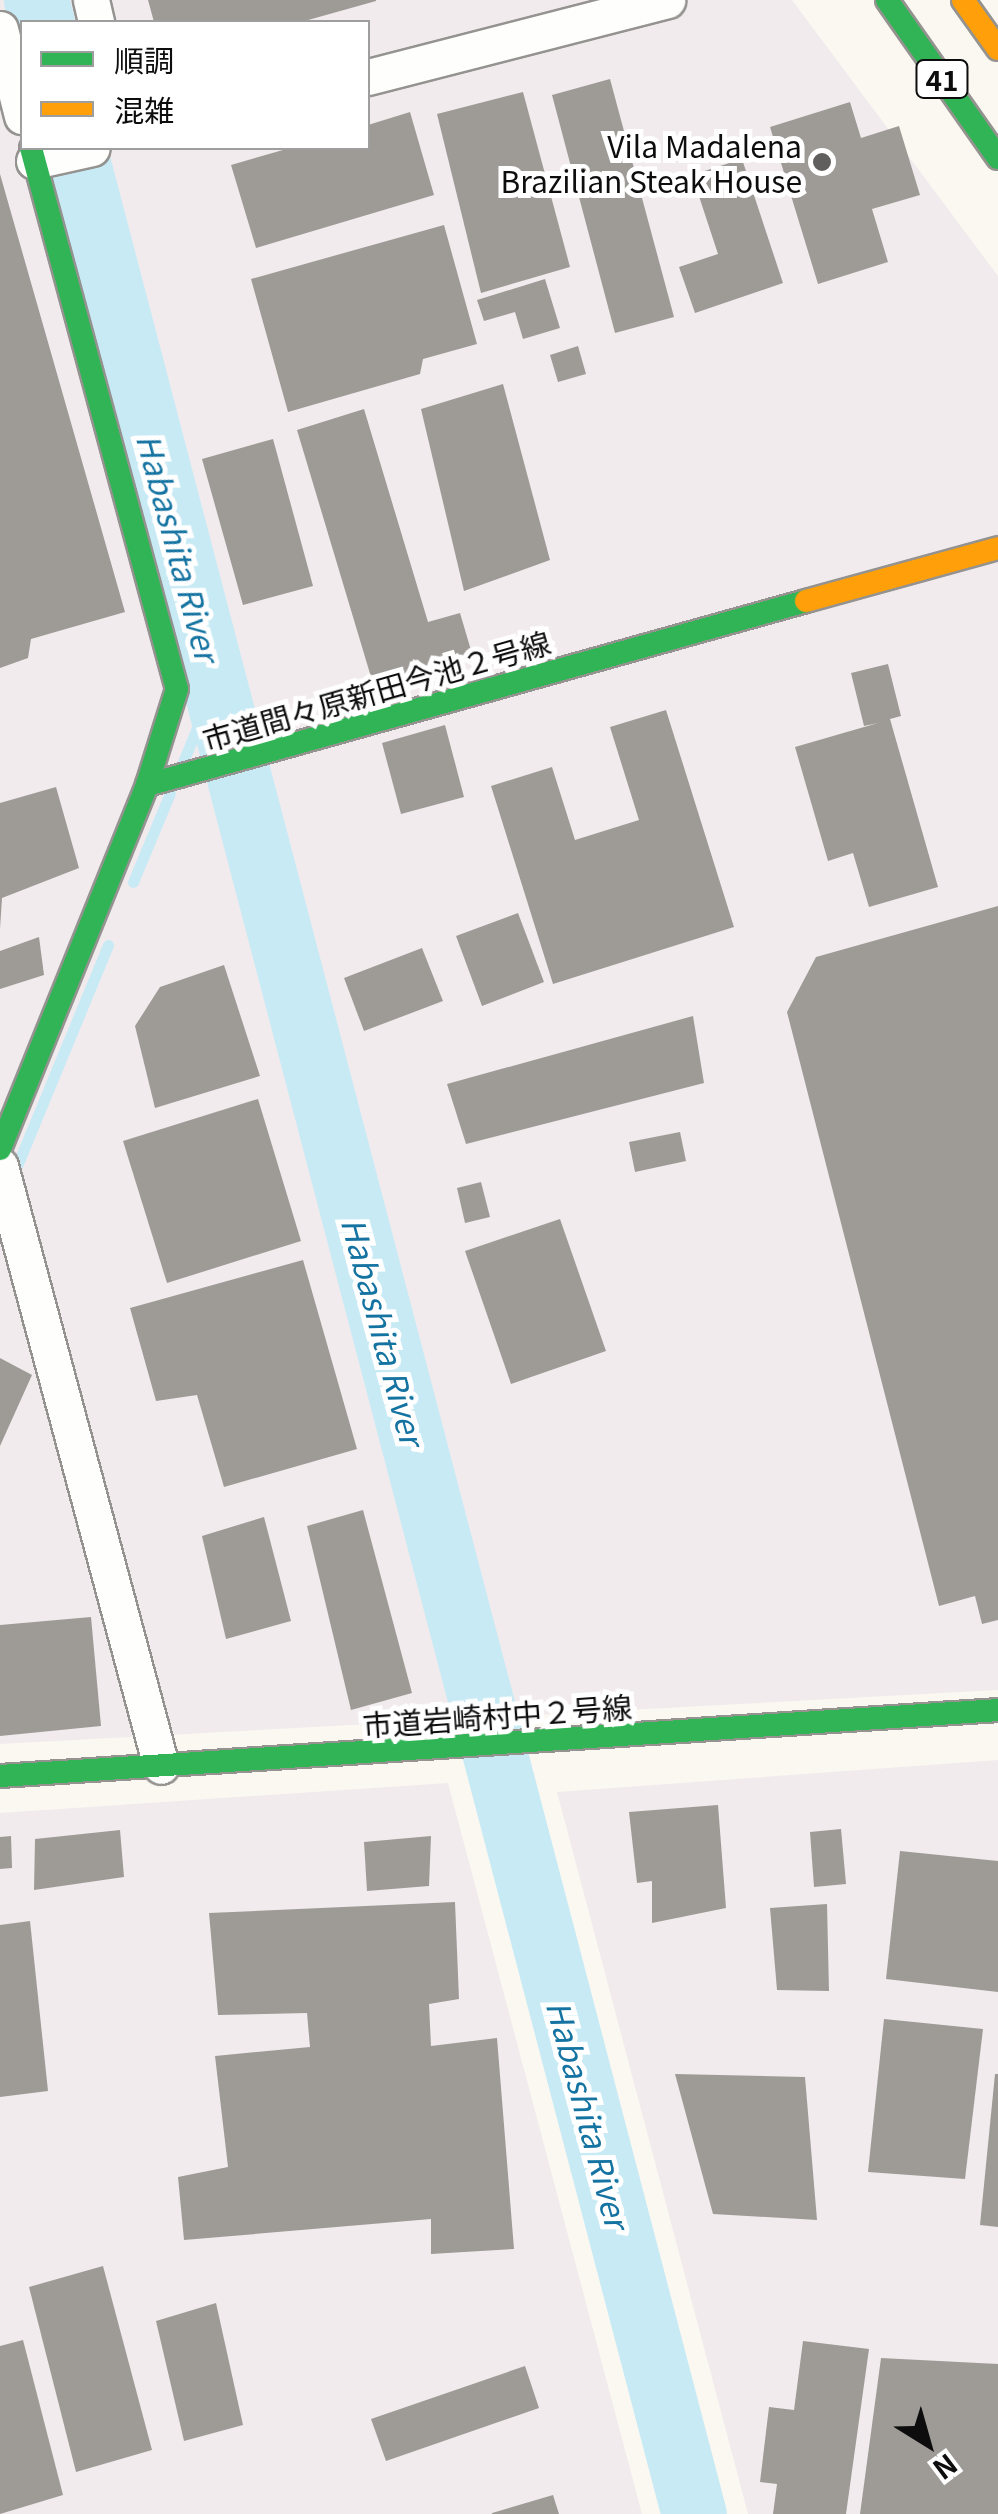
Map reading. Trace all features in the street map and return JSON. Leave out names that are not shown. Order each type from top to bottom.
[{"type":"main road","name":"41","points":[[887,0],[998,158]]},
{"type":"main road","name":"41","points":[[963,0],[998,50]]},
{"type":"main road","points":[[0,1148],[147,785],[177,688],[32,154]]},
{"type":"main road","name":"市道間々原新田今池２号線","points":[[147,785],[998,548]]},
{"type":"main road","name":"市道岩崎村中２号線","points":[[0,1776],[531,1744],[998,1710]]},
{"type":"street","points":[[370,77],[667,0]]},
{"type":"street","points":[[0,29],[20,108]]},
{"type":"street","points":[[32,154],[72,150]]},
{"type":"street","points":[[0,1166],[161,1766]]},
{"type":"shaded area","points":[[0,0],[792,0],[998,276],[998,1690],[0,1744]]},
{"type":"shaded area","points":[[998,1760],[998,2514],[748,2514],[557,1792]]},
{"type":"shaded area","points":[[448,1783],[642,2514],[0,2514],[0,1813]]},
{"type":"building","points":[[148,0],[376,0],[308,20],[153,20]]},
{"type":"building","points":[[610,79],[674,317],[615,333],[552,95]]},
{"type":"building","points":[[523,92],[570,267],[481,293],[437,114]]},
{"type":"building","points":[[850,102],[861,138],[899,126],[920,195],[872,209],[888,262],[818,284],[770,127]]},
{"type":"building","points":[[410,112],[434,195],[256,248],[231,165],[283,150],[370,150],[370,124]]},
{"type":"building","points":[[742,159],[783,283],[695,313],[679,267],[718,254],[692,175]]},
{"type":"building","points":[[0,174],[125,612],[31,639],[28,658],[0,668]]},
{"type":"building","points":[[444,225],[477,344],[423,359],[420,374],[288,412],[251,279]]},
{"type":"building","points":[[545,279],[560,328],[523,339],[515,312],[484,321],[477,300]]},
{"type":"building","points":[[578,346],[586,374],[558,382],[550,355]]},
{"type":"building","points":[[503,384],[550,560],[464,591],[421,409]]},
{"type":"building","points":[[364,409],[428,622],[460,613],[473,657],[374,687],[297,430]]},
{"type":"building","points":[[273,439],[313,586],[243,605],[202,459]]},
{"type":"building","points":[[888,664],[901,716],[890,719],[938,887],[869,907],[853,853],[828,861],[795,747],[878,723],[864,726],[851,673]]},
{"type":"building","points":[[666,710],[734,927],[553,984],[491,786],[552,767],[575,840],[639,820],[610,727]]},
{"type":"building","points":[[445,725],[464,797],[401,814],[382,743]]},
{"type":"building","points":[[56,787],[79,868],[2,898],[0,929],[0,803]]},
{"type":"building","points":[[998,906],[998,1620],[982,1624],[975,1596],[939,1606],[787,1012],[816,957]]},
{"type":"building","points":[[518,913],[544,982],[482,1006],[456,936]]},
{"type":"building","points":[[39,937],[44,975],[0,989],[0,951]]},
{"type":"building","points":[[422,948],[443,1001],[364,1031],[344,978]]},
{"type":"building","points":[[224,965],[260,1076],[155,1108],[135,1026],[160,987]]},
{"type":"building","points":[[693,1016],[704,1083],[466,1144],[447,1084]]},
{"type":"building","points":[[258,1099],[301,1241],[167,1283],[123,1141]]},
{"type":"building","points":[[680,1132],[686,1161],[635,1172],[629,1142]]},
{"type":"building","points":[[481,1182],[490,1217],[465,1223],[457,1188]]},
{"type":"building","points":[[560,1219],[606,1351],[511,1384],[465,1251]]},
{"type":"building","points":[[303,1260],[357,1449],[224,1487],[197,1395],[156,1401],[130,1308]]},
{"type":"building","points":[[0,1358],[32,1375],[0,1446]]},
{"type":"building","points":[[363,1510],[412,1693],[351,1710],[307,1526]]},
{"type":"building","points":[[264,1517],[291,1621],[226,1639],[202,1536]]},
{"type":"building","points":[[91,1617],[101,1726],[0,1736],[0,1625]]},
{"type":"building","points":[[718,1805],[726,1908],[652,1923],[652,1881],[637,1883],[629,1812]]},
{"type":"building","points":[[841,1829],[846,1884],[814,1887],[810,1832]]},
{"type":"building","points":[[120,1830],[124,1877],[34,1890],[35,1839]]},
{"type":"building","points":[[11,1836],[12,1868],[0,1869],[0,1837]]},
{"type":"building","points":[[431,1836],[429,1886],[367,1891],[364,1842]]},
{"type":"building","points":[[900,1851],[998,1861],[998,1992],[886,1979]]},
{"type":"building","points":[[455,1902],[459,1999],[429,2004],[431,2046],[497,2038],[514,2249],[431,2254],[431,2219],[184,2240],[178,2177],[228,2167],[215,2056],[310,2047],[307,2013],[218,2015],[209,1913]]},
{"type":"building","points":[[827,1904],[829,1991],[777,1990],[770,1908]]},
{"type":"building","points":[[30,1921],[48,2091],[0,2097],[0,1925]]},
{"type":"building","points":[[884,2019],[983,2029],[965,2179],[868,2172]]},
{"type":"building","points":[[675,2074],[805,2077],[817,2220],[713,2214]]},
{"type":"building","points":[[998,2074],[998,2227],[980,2225]]},
{"type":"building","points":[[103,2266],[152,2450],[76,2472],[29,2287]]},
{"type":"building","points":[[216,2303],[243,2425],[184,2441],[156,2321]]},
{"type":"building","points":[[23,2340],[63,2495],[0,2514],[0,2346]]},
{"type":"building","points":[[803,2341],[869,2349],[846,2514],[773,2514],[777,2484],[760,2482],[769,2407],[794,2410]]},
{"type":"building","points":[[881,2358],[998,2364],[998,2514],[860,2514]]},
{"type":"building","points":[[525,2366],[539,2408],[386,2461],[371,2419]]},
{"type":"building","points":[[553,2495],[559,2514],[492,2514],[492,2513]]},
{"type":"waterway","name":"Habashita River","points":[[36,0],[41,20]]},
{"type":"waterway","name":"Habashita River","points":[[75,150],[694,2514]]},
{"type":"waterway","points":[[183,762],[214,686]]},
{"type":"waterway","points":[[133,882],[170,793]]},
{"type":"waterway","points":[[12,1178],[108,945]]},
{"type":"traffic: fast","points":[[887,0],[998,158]]},
{"type":"traffic: fast","points":[[32,150],[177,689],[147,785]]},
{"type":"traffic: fast","points":[[0,1149],[147,785],[806,601]]},
{"type":"traffic: fast","points":[[0,1776],[998,1710]]},
{"type":"traffic: slow","points":[[963,0],[998,49]]},
{"type":"traffic: slow","points":[[806,601],[998,548]]},
{"type":"place","name":"Vila Madalena Brazilian Steak House","points":[[822,162]]}]
